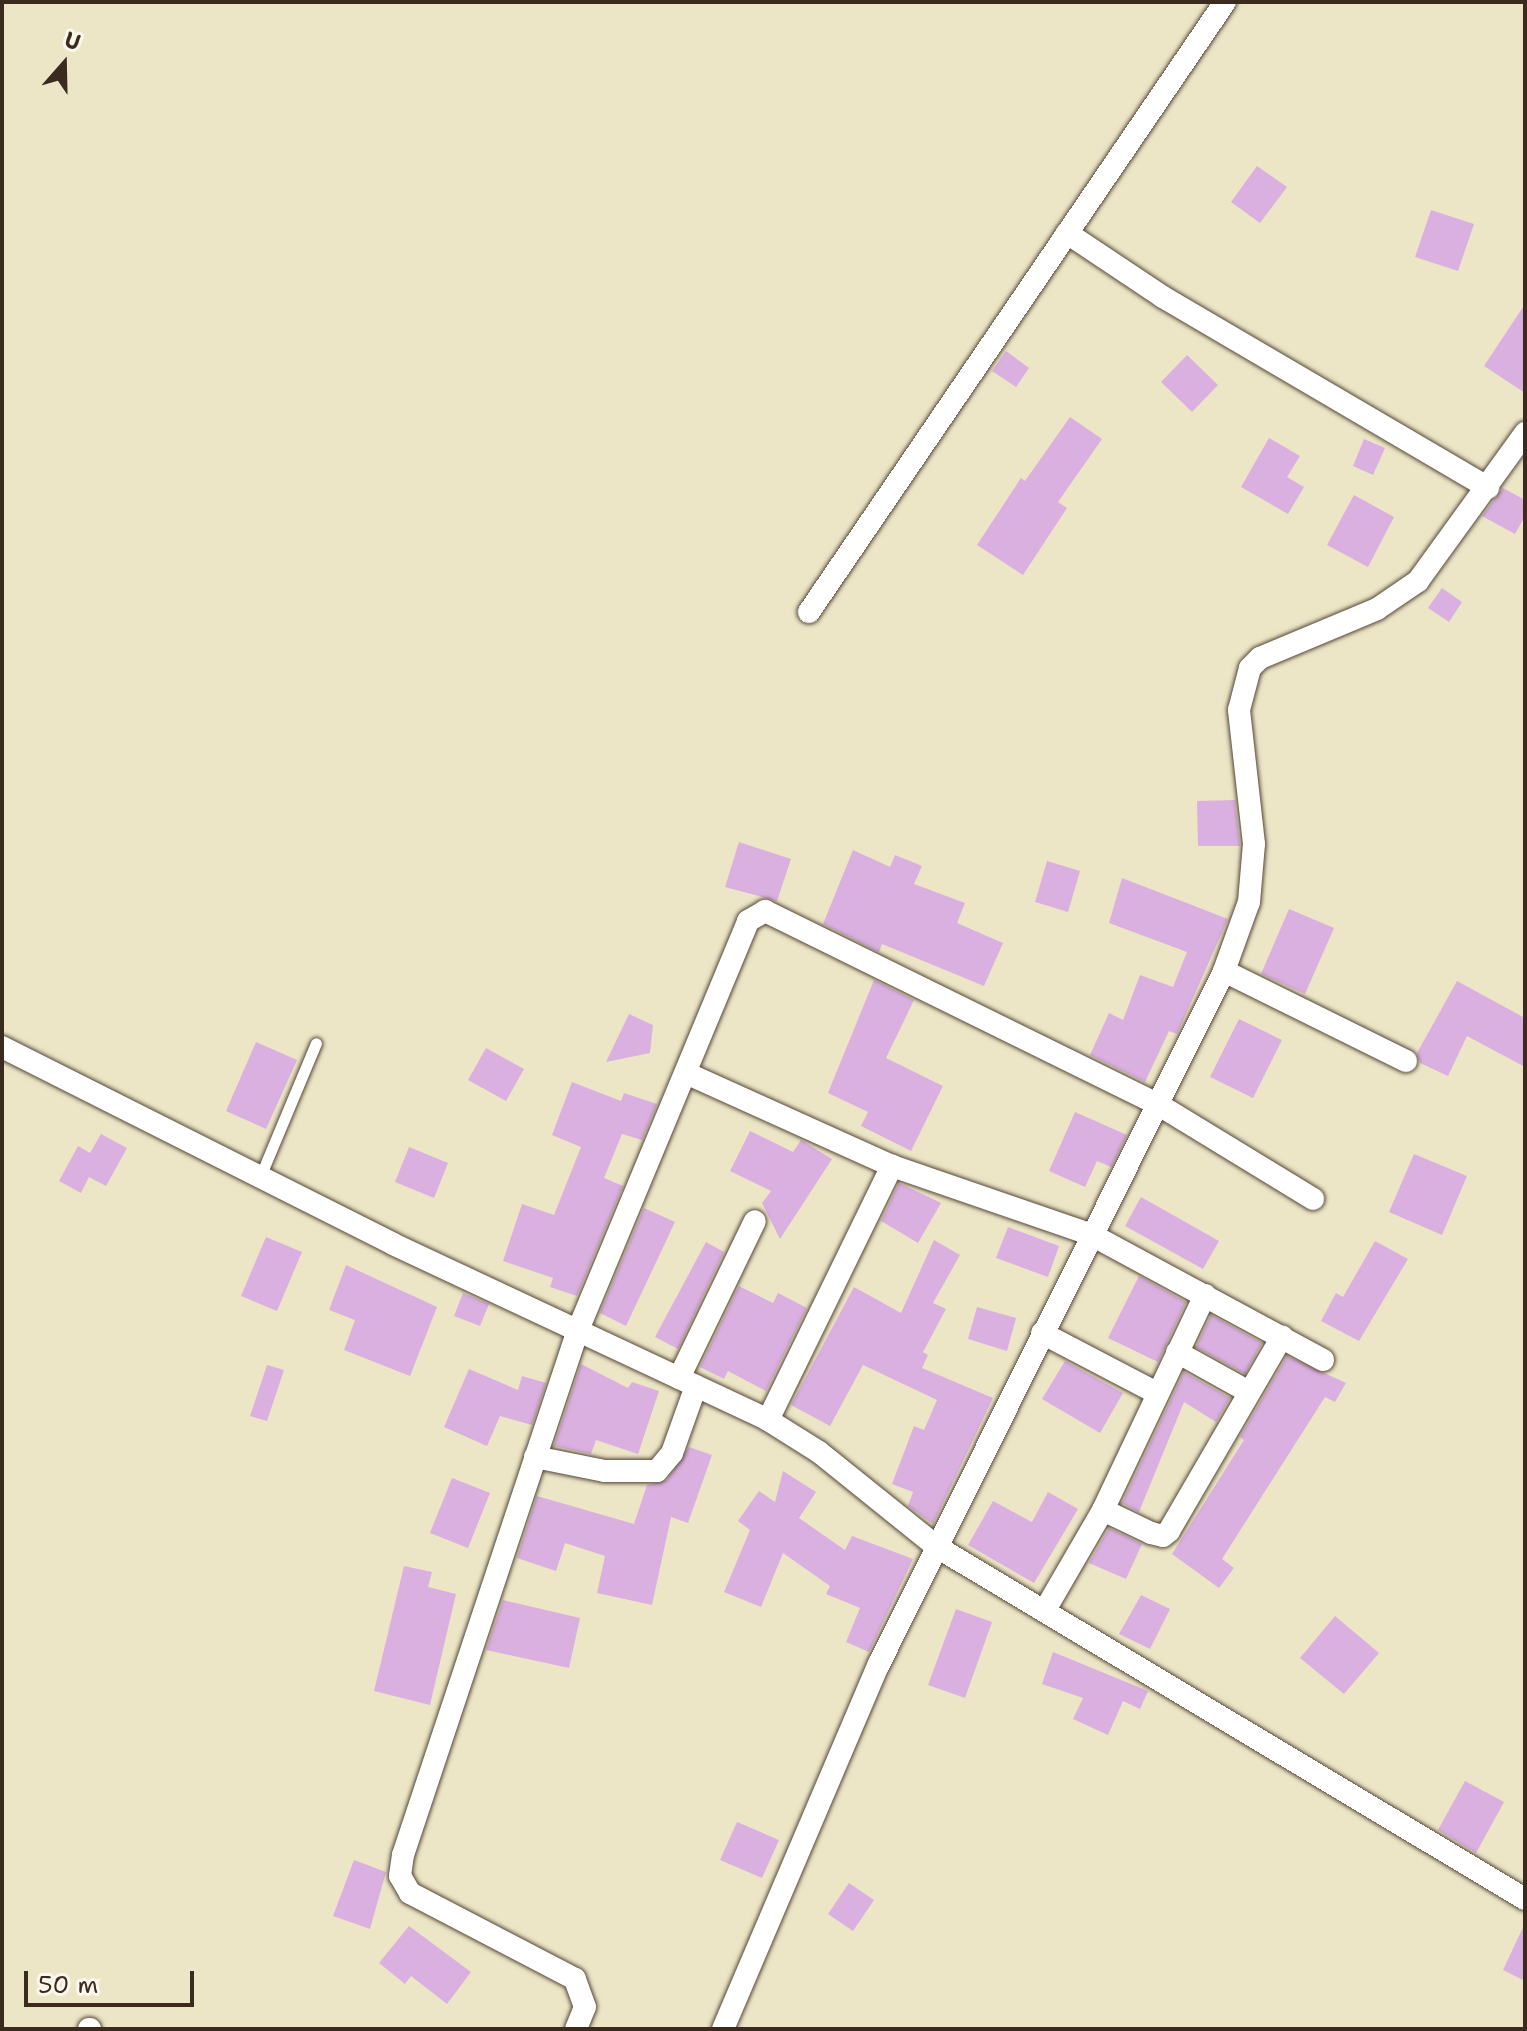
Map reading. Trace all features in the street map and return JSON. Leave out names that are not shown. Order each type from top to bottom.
[{"type":"street","points":[[809,612],[1225,2]]},
{"type":"street","points":[[1067,233],[1163,297],[1488,488]]},
{"type":"street","points":[[723,2029],[879,1664],[1090,1234],[1224,971],[1249,902],[1254,844],[1239,710],[1250,668],[1260,658],[1377,609],[1418,581],[1525,433]]},
{"type":"street","points":[[576,2029],[585,2007],[575,1979],[410,1893],[400,1876],[458,1679],[578,1330],[748,921],[765,911],[1156,1103],[1313,1199]]},
{"type":"street","points":[[1224,971],[1406,1061]]},
{"type":"street","points":[[2,1047],[260,1177],[768,1420],[830,1461],[937,1547],[1525,1899]]},
{"type":"street","points":[[686,1073],[892,1166],[1090,1234],[1323,1360]]},
{"type":"street","points":[[768,1420],[892,1166]]},
{"type":"street","points":[[535,1457],[605,1471],[657,1471],[672,1453],[687,1382],[755,1221]]},
{"type":"street","points":[[1045,1610],[1103,1510],[1205,1295]]},
{"type":"street","points":[[1042,1333],[1157,1393]]},
{"type":"street","points":[[1103,1510],[1163,1536],[1282,1337]]},
{"type":"street","points":[[1177,1352],[1249,1392]]},
{"type":"lane","points":[[260,1177],[316,1043]]},
{"type":"building","points":[[1257,166],[1287,187],[1260,223],[1231,202]]},
{"type":"building","points":[[1431,210],[1474,224],[1458,271],[1415,257]]},
{"type":"building","points":[[1525,304],[1525,393],[1484,366]]},
{"type":"building","points":[[1006,351],[1029,368],[1016,387],[992,371]]},
{"type":"building","points":[[1187,355],[1218,385],[1192,412],[1161,382]]},
{"type":"building","points":[[1070,417],[1102,439],[1058,502],[1067,508],[1023,575],[977,545],[1021,478],[1025,481]]},
{"type":"building","points":[[1269,438],[1300,456],[1287,477],[1304,487],[1288,514],[1241,487]]},
{"type":"building","points":[[1364,439],[1385,448],[1373,475],[1353,466]]},
{"type":"building","points":[[1503,488],[1525,500],[1525,516],[1515,534],[1482,516]]},
{"type":"building","points":[[1354,495],[1394,517],[1368,567],[1327,545]]},
{"type":"building","points":[[1442,588],[1462,602],[1449,622],[1428,608]]},
{"type":"building","points":[[1235,800],[1240,846],[1198,846],[1197,801]]},
{"type":"building","points":[[739,842],[791,859],[777,901],[725,887]]},
{"type":"building","points":[[853,850],[890,867],[895,855],[922,866],[914,884],[965,903],[957,923],[1003,943],[984,986],[882,944],[879,952],[823,924]]},
{"type":"building","points":[[1047,861],[1080,871],[1068,912],[1035,902]]},
{"type":"building","points":[[1122,878],[1228,919],[1177,1034],[1169,1031],[1145,1082],[1090,1055],[1109,1013],[1123,1020],[1140,975],[1173,987],[1187,952],[1109,923]]},
{"type":"building","points":[[1289,909],[1334,928],[1305,994],[1261,974]]},
{"type":"building","points":[[874,980],[914,1000],[886,1058],[943,1086],[911,1151],[861,1126],[868,1112],[828,1093]]},
{"type":"building","points":[[1457,981],[1525,1018],[1525,1067],[1467,1036],[1448,1076],[1420,1063],[1417,1053]]},
{"type":"building","points":[[629,1014],[653,1025],[650,1053],[606,1062]]},
{"type":"building","points":[[1239,1019],[1282,1040],[1253,1098],[1210,1077]]},
{"type":"building","points":[[256,1042],[297,1060],[266,1129],[226,1111]]},
{"type":"building","points":[[486,1048],[524,1069],[506,1101],[468,1080]]},
{"type":"building","points":[[572,1082],[621,1101],[624,1093],[657,1104],[642,1140],[622,1134],[604,1178],[623,1186],[577,1296],[550,1287],[553,1278],[503,1261],[522,1204],[554,1215],[581,1147],[552,1135]]},
{"type":"building","points":[[1075,1112],[1127,1135],[1111,1167],[1097,1161],[1085,1187],[1049,1171]]},
{"type":"building","points":[[750,1131],[793,1152],[801,1140],[832,1159],[780,1239],[762,1203],[771,1191],[730,1171]]},
{"type":"building","points":[[101,1134],[127,1148],[106,1186],[89,1177],[81,1193],[59,1181],[78,1146],[90,1153]]},
{"type":"building","points":[[409,1147],[448,1163],[434,1198],[395,1182]]},
{"type":"building","points":[[1414,1154],[1467,1176],[1442,1235],[1389,1212]]},
{"type":"building","points":[[899,1183],[941,1203],[918,1243],[881,1221]]},
{"type":"building","points":[[1141,1197],[1219,1241],[1203,1269],[1125,1226]]},
{"type":"building","points":[[644,1208],[675,1222],[626,1326],[600,1313]]},
{"type":"building","points":[[1008,1227],[1059,1246],[1048,1277],[996,1258]]},
{"type":"building","points":[[266,1237],[302,1252],[277,1311],[241,1296]]},
{"type":"building","points":[[934,1240],[960,1255],[933,1303],[946,1309],[923,1352],[928,1355],[922,1368],[993,1398],[933,1524],[908,1506],[913,1492],[892,1484],[914,1426],[924,1430],[937,1400],[863,1365],[830,1426],[791,1405],[854,1287],[901,1313]]},
{"type":"building","points":[[1375,1241],[1408,1259],[1359,1341],[1321,1321],[1336,1293],[1343,1297]]},
{"type":"building","points":[[706,1242],[724,1252],[678,1349],[655,1337]]},
{"type":"building","points":[[346,1265],[437,1307],[410,1376],[344,1350],[355,1320],[329,1310]]},
{"type":"building","points":[[1139,1276],[1186,1302],[1158,1362],[1108,1338]]},
{"type":"building","points":[[739,1286],[773,1303],[778,1293],[807,1308],[766,1391],[728,1371],[724,1379],[700,1367]]},
{"type":"building","points":[[463,1293],[489,1304],[480,1326],[454,1316]]},
{"type":"building","points":[[977,1307],[1016,1318],[1007,1351],[968,1339]]},
{"type":"building","points":[[1211,1315],[1262,1343],[1245,1374],[1196,1347]]},
{"type":"building","points":[[1287,1356],[1346,1383],[1335,1402],[1325,1397],[1222,1559],[1234,1568],[1219,1588],[1172,1554],[1244,1440],[1240,1437]]},
{"type":"building","points":[[1065,1361],[1123,1393],[1100,1433],[1042,1399]]},
{"type":"building","points":[[581,1364],[628,1388],[632,1382],[659,1391],[638,1454],[596,1440],[591,1454],[554,1446]]},
{"type":"building","points":[[267,1365],[284,1370],[267,1421],[250,1416]]},
{"type":"building","points":[[469,1369],[518,1390],[522,1376],[546,1383],[532,1425],[500,1416],[487,1446],[444,1427]]},
{"type":"building","points":[[1184,1372],[1230,1398],[1216,1422],[1184,1402],[1139,1512],[1122,1503]]},
{"type":"building","points":[[689,1447],[712,1455],[688,1523],[671,1517],[652,1605],[597,1593],[605,1556],[565,1543],[556,1571],[517,1558],[537,1496],[634,1524],[647,1485],[667,1480]]},
{"type":"building","points":[[783,1471],[816,1492],[799,1518],[845,1550],[852,1536],[913,1559],[869,1652],[846,1642],[860,1608],[826,1594],[830,1586],[783,1553],[761,1607],[724,1592],[750,1530],[738,1521],[759,1491],[775,1502]]},
{"type":"building","points":[[452,1478],[490,1493],[468,1548],[430,1533]]},
{"type":"building","points":[[1048,1492],[1078,1509],[1034,1583],[968,1545],[993,1501],[1032,1522]]},
{"type":"building","points":[[1109,1528],[1142,1544],[1126,1579],[1089,1563]]},
{"type":"building","points":[[404,1566],[432,1572],[428,1587],[456,1594],[430,1705],[374,1691]]},
{"type":"building","points":[[1141,1595],[1170,1609],[1150,1649],[1119,1634]]},
{"type":"building","points":[[503,1600],[580,1618],[569,1668],[486,1650]]},
{"type":"building","points":[[956,1609],[992,1622],[965,1698],[928,1685]]},
{"type":"building","points":[[1335,1616],[1379,1653],[1344,1694],[1300,1658]]},
{"type":"building","points":[[1053,1652],[1148,1691],[1140,1709],[1123,1701],[1108,1735],[1073,1719],[1083,1698],[1042,1684]]},
{"type":"building","points":[[1465,1781],[1504,1802],[1476,1853],[1438,1830]]},
{"type":"building","points":[[737,1822],[779,1840],[762,1878],[720,1860]]},
{"type":"building","points":[[354,1860],[386,1872],[370,1929],[333,1916]]},
{"type":"building","points":[[849,1883],[874,1900],[853,1931],[828,1914]]},
{"type":"building","points":[[1525,1923],[1525,1981],[1503,1970]]},
{"type":"building","points":[[409,1926],[471,1972],[447,2004],[411,1976],[405,1984],[379,1963]]}]
